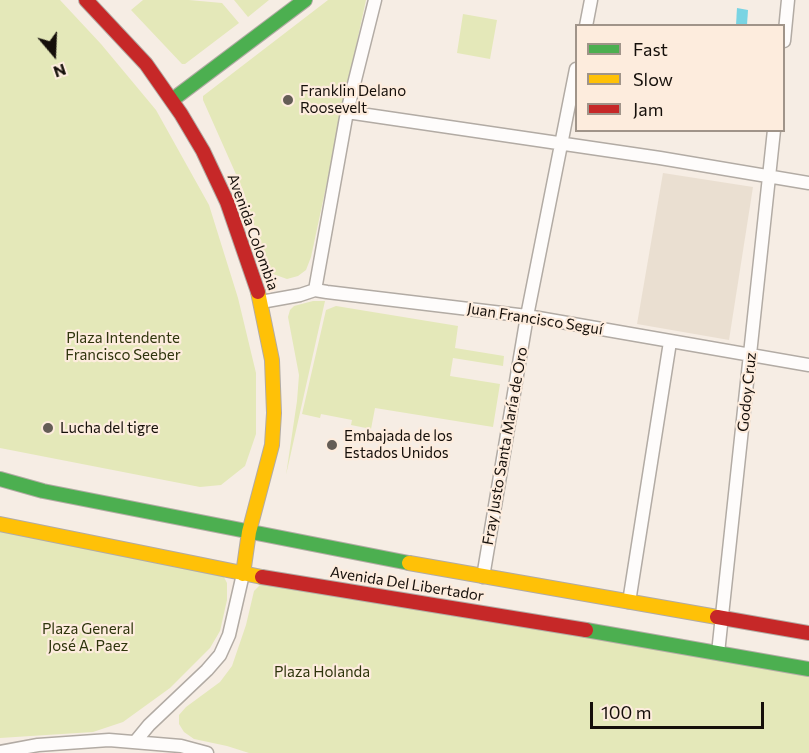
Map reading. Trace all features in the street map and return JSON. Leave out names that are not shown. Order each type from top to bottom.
[{"type":"main road","name":"Avenida Colombia","points":[[86,0],[131,47],[172,100],[216,175],[261,302],[272,360],[274,413],[272,445],[249,532],[243,574]]},
{"type":"main road","points":[[172,100],[305,0]]},
{"type":"main road","name":"Avenida Del Libertador","points":[[0,479],[43,491],[483,577],[809,633]]},
{"type":"main road","name":"Avenida Del Libertador","points":[[0,489],[43,491]]},
{"type":"main road","name":"Avenida Del Libertador","points":[[0,524],[243,574],[809,669]]},
{"type":"street","points":[[315,290],[347,112],[375,0]]},
{"type":"street","points":[[586,24],[591,0]]},
{"type":"street","points":[[785,25],[788,0]]},
{"type":"street","name":"Fray Justo Santa María de Oro","points":[[483,577],[527,316],[575,74]]},
{"type":"street","points":[[347,112],[809,183]]},
{"type":"street","name":"Godoy Cruz","points":[[718,653],[774,132]]},
{"type":"street","name":"Juan Francisco Seguí","points":[[261,302],[315,290],[527,316],[809,365]]},
{"type":"street","points":[[629,602],[670,342]]},
{"type":"street","points":[[135,742],[165,708],[220,655],[229,635],[243,574]]},
{"type":"street","points":[[0,752],[73,742],[135,742],[181,746],[207,753]]},
{"type":"shaded area","points":[[663,173],[753,187],[729,340],[637,324]]},
{"type":"green space","name":"Plaza Intendente Francisco Seeber","points":[[0,0],[60,0],[101,44],[156,110],[209,205],[238,298],[256,373],[256,434],[245,466],[221,485],[200,487],[0,448]]},
{"type":"green space","points":[[143,0],[222,3],[239,23],[182,64],[131,10]]},
{"type":"green space","points":[[234,0],[269,0],[248,17]]},
{"type":"green space","points":[[328,0],[366,0],[311,257],[306,270],[298,276],[287,279],[273,274],[268,269],[243,190],[203,96]]},
{"type":"green space","points":[[463,14],[497,20],[490,59],[457,53]]},
{"type":"green space","points":[[313,301],[325,301],[286,475],[299,375],[288,317],[294,306]]},
{"type":"green space","points":[[336,306],[458,326],[455,348],[504,356],[503,366],[453,358],[450,376],[500,384],[493,427],[375,408],[371,429],[351,425],[352,420],[321,414],[320,418],[302,414],[326,310]]},
{"type":"green space","name":"Plaza General José A. Paez","points":[[0,529],[224,577],[227,583],[227,600],[220,631],[210,648],[170,688],[123,722],[93,732],[0,738]]},
{"type":"green space","name":"Plaza Holanda","points":[[262,583],[809,674],[809,753],[249,753],[194,739],[184,732],[179,724],[179,715],[186,707],[220,682],[232,666],[246,625],[254,591]]},
{"type":"water","points":[[737,8],[748,10],[747,24],[736,24]]},
{"type":"traffic: fast","points":[[172,100],[305,0]]},
{"type":"traffic: fast","points":[[0,479],[43,491],[409,563]]},
{"type":"traffic: fast","points":[[586,630],[809,669]]},
{"type":"traffic: slow","points":[[243,574],[249,532],[272,445],[274,413],[272,360],[258,292]]},
{"type":"traffic: slow","points":[[0,524],[262,577]]},
{"type":"traffic: slow","points":[[409,563],[717,617]]},
{"type":"traffic: jam","points":[[86,0],[146,64],[181,114],[203,151],[227,202],[258,292]]},
{"type":"traffic: jam","points":[[262,577],[586,630]]},
{"type":"traffic: jam","points":[[717,617],[809,633]]},
{"type":"place","name":"Franklin Delano Roosevelt","points":[[288,100]]},
{"type":"place","name":"Lucha del tigre","points":[[48,428]]},
{"type":"place","name":"Embajada de los Estados Unidos","points":[[332,445]]}]
